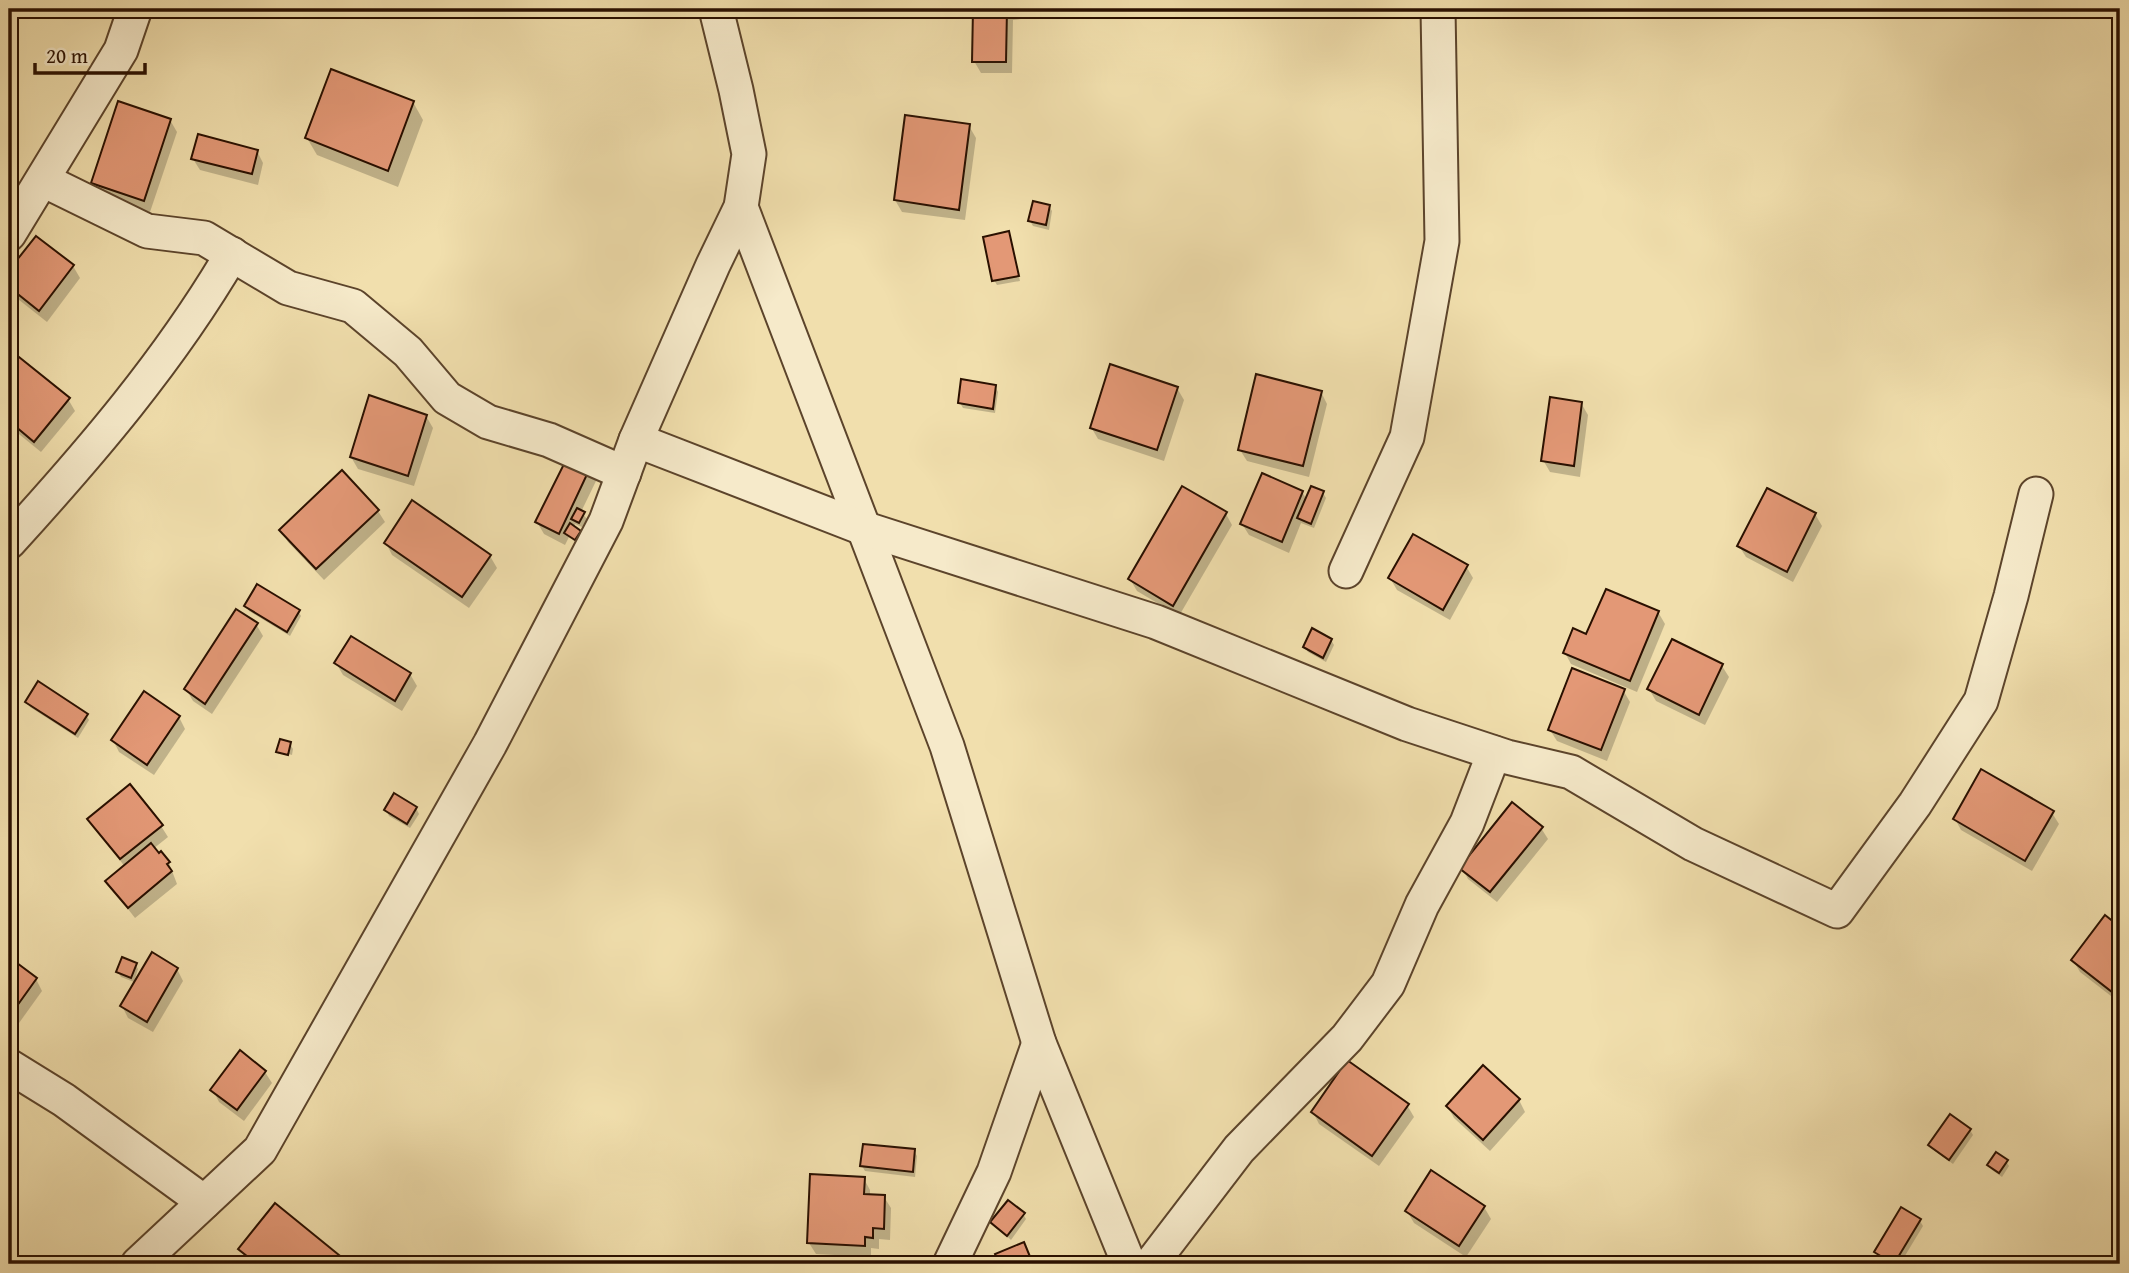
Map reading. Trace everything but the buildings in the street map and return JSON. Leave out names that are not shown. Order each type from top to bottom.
[{"type":"street","points":[[9,234],[121,50],[135,9]]},
{"type":"street","points":[[138,1264],[260,1150],[490,744],[606,521],[636,440],[741,207],[749,154],[716,9]]},
{"type":"street","points":[[1346,571],[1407,437],[1442,241],[1438,9]]},
{"type":"street","points":[[43,180],[147,231],[204,238],[289,288],[353,306],[408,352],[447,398],[488,422],[549,440],[624,473]]},
{"type":"street","points":[[741,207],[947,747],[1039,1043],[1129,1264]]},
{"type":"street","points":[[9,542],[69,476],[156,370],[210,292],[232,254]]},
{"type":"street","points":[[636,440],[863,528],[1143,617],[1407,724],[1494,753],[1571,772],[1693,844],[1837,911],[1915,804],[1981,701],[2036,494]]},
{"type":"street","points":[[1151,1264],[1239,1149],[1347,1038],[1388,984],[1422,905],[1467,823],[1494,753]]},
{"type":"street","points":[[950,1264],[994,1172],[1039,1043]]},
{"type":"street","points":[[9,1066],[64,1100],[205,1202]]}]
